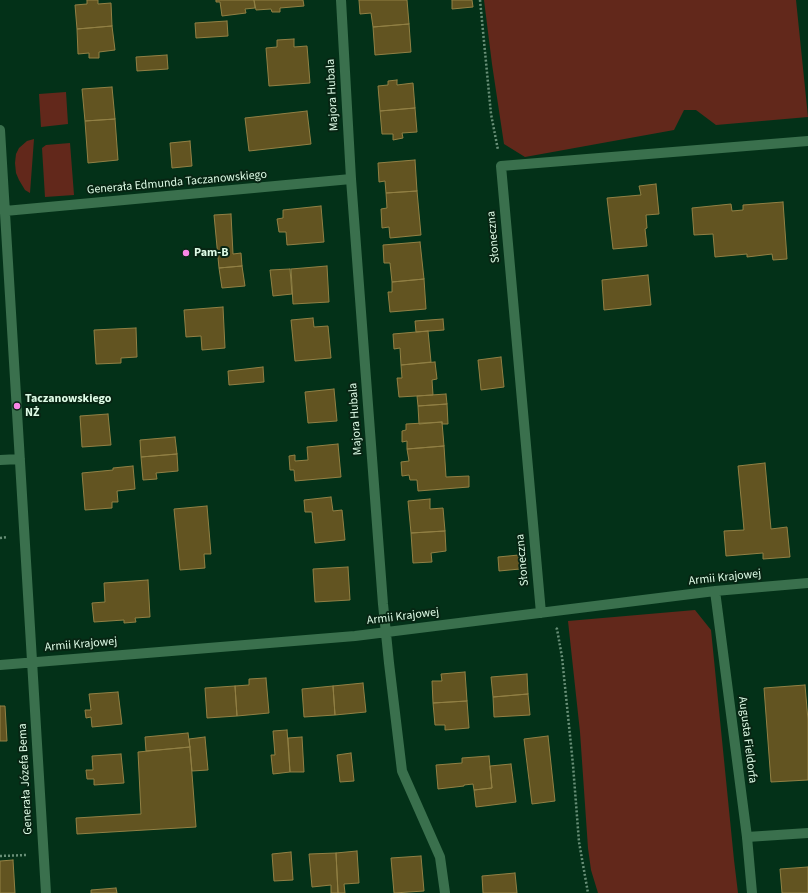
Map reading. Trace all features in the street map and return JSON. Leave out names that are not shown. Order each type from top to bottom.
[{"type":"street","name":"Majora Hubala","points":[[341,0],[352,179],[386,632],[402,772],[440,857],[445,893]]},
{"type":"street","points":[[0,130],[5,211],[5,300],[20,459],[32,663]]},
{"type":"street","points":[[501,166],[808,141]]},
{"type":"street","name":"Słoneczna","points":[[501,166],[541,613]]},
{"type":"street","name":"Generała Edmunda Taczanowskiego","points":[[5,211],[352,179]]},
{"type":"street","points":[[0,460],[20,459]]},
{"type":"street","name":"Armii Krajowej","points":[[0,665],[386,632],[715,592],[808,583]]},
{"type":"street","name":"Augusta Fieldorfa","points":[[715,592],[747,837],[752,893]]},
{"type":"street","name":"Generała Józefa Bema","points":[[32,663],[46,893]]},
{"type":"street","points":[[747,837],[808,833]]},
{"type":"path","points":[[480,0],[491,114],[501,166]]},
{"type":"path","points":[[0,538],[9,537]]},
{"type":"path","points":[[541,613],[557,629],[562,657],[579,842],[588,893]]},
{"type":"path","points":[[0,856],[27,855]]},
{"type":"shaded area","points":[[484,0],[796,0],[808,117],[716,125],[696,110],[684,110],[674,130],[525,157],[504,144]]},
{"type":"shaded area","points":[[66,92],[68,124],[41,127],[39,94]]},
{"type":"shaded area","points":[[34,139],[30,193],[25,190],[19,180],[16,173],[15,163],[16,154],[19,148],[27,141]]},
{"type":"shaded area","points":[[70,143],[74,195],[45,197],[42,148],[46,145]]},
{"type":"shaded area","points":[[695,610],[711,630],[738,893],[598,893],[591,870],[588,848],[580,732],[568,621]]},
{"type":"building","points":[[87,0],[98,0],[98,4],[111,3],[112,26],[77,29],[75,5],[87,4]]},
{"type":"building","points":[[216,0],[254,0],[255,8],[245,9],[246,13],[222,16],[220,2],[216,2]]},
{"type":"building","points":[[254,0],[303,0],[304,6],[280,8],[280,12],[272,12],[271,9],[256,10]]},
{"type":"building","points":[[359,0],[407,0],[409,24],[373,27],[371,13],[360,14]]},
{"type":"building","points":[[452,0],[472,0],[473,7],[452,9]]},
{"type":"building","points":[[227,21],[228,36],[196,38],[195,23]]},
{"type":"building","points":[[409,24],[411,52],[375,55],[373,27]]},
{"type":"building","points":[[112,26],[115,50],[99,52],[99,58],[89,58],[89,53],[78,54],[77,29]]},
{"type":"building","points":[[294,39],[294,47],[307,46],[310,83],[269,86],[266,48],[277,47],[277,40]]},
{"type":"building","points":[[167,55],[168,69],[137,71],[136,57]]},
{"type":"building","points":[[397,80],[397,85],[413,83],[415,108],[380,111],[378,86],[388,85],[388,81]]},
{"type":"building","points":[[112,87],[115,119],[85,121],[82,89]]},
{"type":"building","points":[[415,108],[417,132],[402,133],[403,138],[393,140],[393,134],[382,134],[380,111]]},
{"type":"building","points":[[307,111],[311,144],[249,151],[245,118]]},
{"type":"building","points":[[115,119],[118,160],[88,163],[85,121]]},
{"type":"building","points":[[190,141],[192,166],[172,168],[170,143]]},
{"type":"building","points":[[415,160],[417,191],[386,193],[385,181],[379,182],[378,163]]},
{"type":"building","points":[[656,184],[659,214],[646,215],[647,228],[645,229],[647,246],[613,249],[607,198],[641,195],[639,186]]},
{"type":"building","points":[[417,191],[421,235],[390,238],[389,227],[382,228],[381,209],[387,208],[386,193]]},
{"type":"building","points":[[783,202],[787,259],[773,260],[772,254],[747,257],[747,254],[715,257],[713,234],[694,235],[692,208],[731,204],[732,211],[743,210],[743,205]]},
{"type":"building","points":[[321,206],[324,242],[287,245],[286,232],[279,232],[277,219],[283,218],[283,210]]},
{"type":"building","points":[[231,214],[233,254],[241,253],[242,266],[219,268],[214,215]]},
{"type":"building","points":[[420,242],[424,279],[392,282],[390,263],[384,263],[383,245]]},
{"type":"building","points":[[242,266],[245,286],[222,288],[219,268]]},
{"type":"building","points":[[327,266],[329,302],[293,304],[291,269]]},
{"type":"building","points":[[290,269],[292,294],[273,296],[270,270]]},
{"type":"building","points":[[648,275],[651,305],[604,310],[602,280]]},
{"type":"building","points":[[424,279],[426,309],[390,312],[388,292],[392,292],[392,282]]},
{"type":"building","points":[[223,307],[225,348],[202,350],[201,336],[186,337],[184,310]]},
{"type":"building","points":[[313,318],[314,327],[328,326],[331,358],[295,361],[291,320]]},
{"type":"building","points":[[443,319],[444,330],[416,332],[415,321]]},
{"type":"building","points":[[136,328],[137,357],[121,358],[121,363],[96,364],[94,330]]},
{"type":"building","points":[[428,331],[431,362],[401,365],[400,348],[394,349],[393,334]]},
{"type":"building","points":[[501,357],[504,387],[481,390],[478,360]]},
{"type":"building","points":[[435,362],[437,379],[432,380],[433,395],[399,397],[397,378],[402,378],[401,365]]},
{"type":"building","points":[[263,367],[264,382],[229,385],[228,371]]},
{"type":"building","points":[[334,389],[337,421],[308,423],[305,392]]},
{"type":"building","points":[[446,394],[447,404],[418,406],[417,396]]},
{"type":"building","points":[[447,404],[448,424],[442,424],[442,422],[419,424],[418,406]]},
{"type":"building","points":[[108,414],[111,445],[82,447],[80,416]]},
{"type":"building","points":[[442,422],[444,446],[407,449],[407,441],[402,442],[402,431],[406,430],[406,424]]},
{"type":"building","points":[[175,437],[177,454],[141,457],[140,440]]},
{"type":"building","points":[[338,444],[341,477],[295,481],[294,470],[290,470],[289,456],[295,455],[295,461],[308,460],[307,447]]},
{"type":"building","points":[[444,446],[446,477],[469,476],[469,487],[418,491],[417,480],[410,480],[409,475],[402,476],[401,462],[409,461],[407,449]]},
{"type":"building","points":[[177,454],[178,471],[156,473],[157,479],[143,480],[141,457]]},
{"type":"building","points":[[765,463],[771,529],[787,527],[790,557],[763,559],[763,553],[726,556],[724,531],[744,530],[738,466]]},
{"type":"building","points":[[133,466],[135,489],[117,491],[118,502],[112,502],[112,508],[85,510],[82,473],[113,470],[113,468]]},
{"type":"building","points":[[331,497],[333,511],[342,510],[345,540],[315,543],[312,512],[305,512],[304,500]]},
{"type":"building","points":[[430,499],[430,509],[443,508],[445,531],[411,533],[408,501]]},
{"type":"building","points":[[207,506],[211,554],[204,554],[205,568],[180,570],[174,509]]},
{"type":"building","points":[[445,531],[446,551],[431,553],[432,562],[413,563],[411,533]]},
{"type":"building","points":[[519,555],[520,569],[499,571],[498,557]]},
{"type":"building","points":[[348,567],[350,600],[315,602],[313,569]]},
{"type":"building","points":[[148,580],[150,617],[135,618],[136,622],[124,623],[124,620],[94,622],[92,603],[105,602],[104,583]]},
{"type":"building","points":[[465,672],[467,701],[433,703],[432,681],[442,681],[441,674]]},
{"type":"building","points":[[527,674],[528,694],[493,697],[491,677]]},
{"type":"building","points":[[266,678],[269,713],[237,716],[235,686],[249,685],[249,679]]},
{"type":"building","points":[[363,683],[366,712],[335,715],[333,686]]},
{"type":"building","points":[[805,685],[808,720],[808,780],[771,782],[764,688]]},
{"type":"building","points":[[235,686],[237,716],[207,718],[205,688]]},
{"type":"building","points":[[333,686],[335,715],[304,717],[302,689]]},
{"type":"building","points":[[118,692],[122,724],[92,727],[91,717],[86,718],[85,710],[91,710],[89,694]]},
{"type":"building","points":[[528,694],[530,715],[494,717],[493,697]]},
{"type":"building","points":[[467,701],[469,728],[445,730],[445,725],[435,725],[433,703]]},
{"type":"building","points":[[0,706],[5,706],[7,741],[0,741]]},
{"type":"building","points":[[287,730],[290,772],[273,774],[271,755],[275,755],[273,731]]},
{"type":"building","points":[[188,733],[190,747],[146,751],[145,737]]},
{"type":"building","points":[[548,736],[555,801],[532,804],[524,739]]},
{"type":"building","points":[[205,737],[208,770],[192,771],[189,739]]},
{"type":"building","points":[[302,737],[304,772],[290,772],[288,738]]},
{"type":"building","points":[[190,747],[196,827],[77,834],[76,818],[141,814],[138,752]]},
{"type":"building","points":[[351,753],[354,781],[340,782],[337,755]]},
{"type":"building","points":[[121,754],[124,783],[94,785],[94,779],[87,779],[86,770],[93,770],[92,756]]},
{"type":"building","points":[[489,756],[492,788],[474,790],[473,784],[438,789],[436,765],[462,763],[462,758]]},
{"type":"building","points":[[511,764],[516,802],[476,807],[474,790],[492,788],[490,766]]},
{"type":"building","points":[[357,851],[359,883],[344,884],[345,893],[338,893],[336,853]]},
{"type":"building","points":[[291,852],[293,880],[274,881],[272,854]]},
{"type":"building","points":[[336,853],[338,893],[331,893],[331,885],[312,887],[309,854]]},
{"type":"building","points":[[421,856],[424,891],[394,893],[391,858]]},
{"type":"building","points":[[13,860],[15,893],[0,893],[0,861]]},
{"type":"building","points":[[808,867],[808,893],[782,893],[780,869]]},
{"type":"building","points":[[515,873],[517,893],[483,893],[482,876]]},
{"type":"building","points":[[116,888],[117,893],[91,893],[91,890]]},
{"type":"place","name":"Pam-B","points":[[186,253]]},
{"type":"place","name":"Taczanowskiego NŻ","points":[[17,406]]}]
